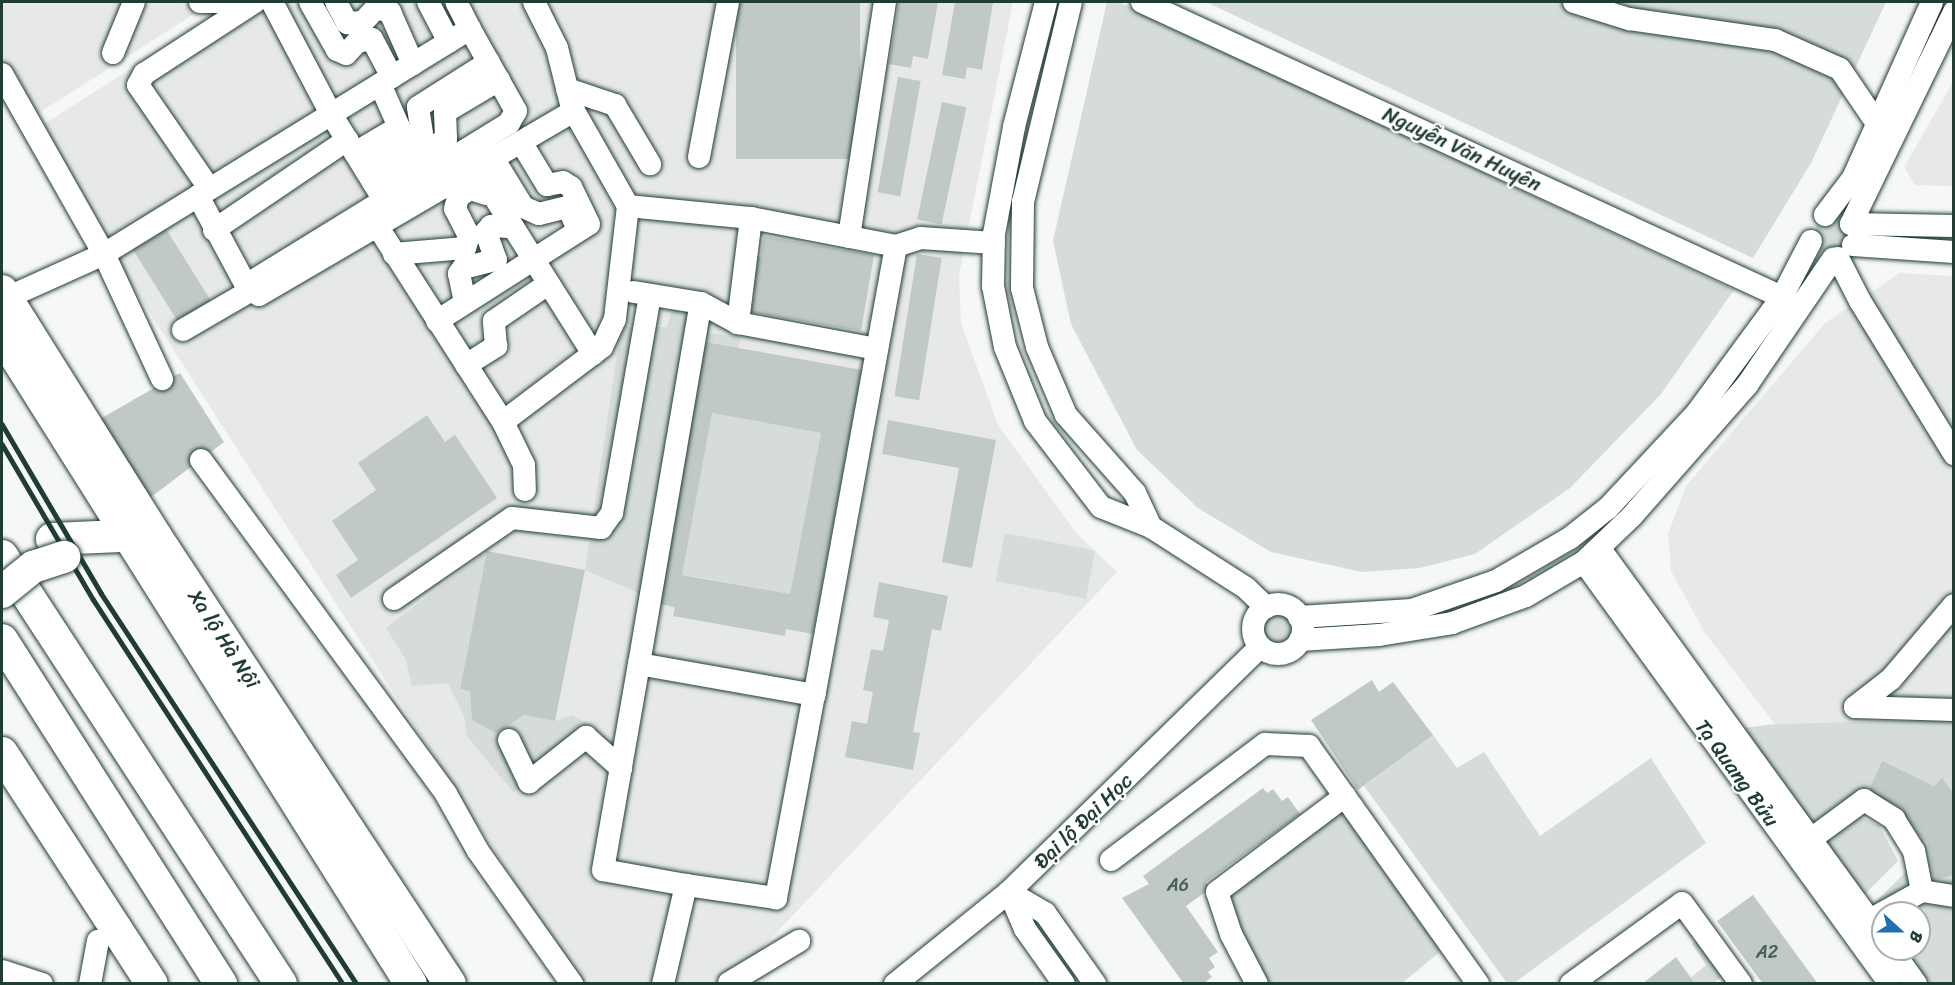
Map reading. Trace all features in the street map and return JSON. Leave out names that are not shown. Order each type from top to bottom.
[{"type":"highway","name":"Xa lộ Hà Nội","points":[[3,296],[141,535],[147,565],[167,590],[411,984]]},
{"type":"highway","name":"Xa lộ Hà Nội","points":[[2,335],[450,984]]},
{"type":"highway","points":[[2,563],[21,549],[52,539],[141,535]]},
{"type":"highway","points":[[2,592],[33,567],[64,557],[116,555],[147,565]]},
{"type":"highway","points":[[2,556],[281,984]]},
{"type":"highway","points":[[2,640],[221,984]]},
{"type":"highway","points":[[2,753],[103,929],[127,984]]},
{"type":"highway","points":[[2,784],[103,929],[152,984]]},
{"type":"street","points":[[113,53],[134,2]]},
{"type":"street","points":[[200,2],[224,2]]},
{"type":"street","points":[[255,2],[144,74],[138,85],[203,192],[214,230],[248,288],[259,295],[574,111]]},
{"type":"street","points":[[272,2],[331,114],[365,169]]},
{"type":"street","points":[[183,330],[248,288],[365,169],[399,127],[372,39],[357,42],[346,54],[337,50],[310,2]]},
{"type":"street","points":[[336,2],[347,23],[363,22],[376,8],[390,12],[413,64]]},
{"type":"street","points":[[428,2],[449,42]]},
{"type":"street","points":[[365,169],[509,123],[516,111],[456,2]]},
{"type":"street","points":[[503,422],[602,347],[615,319],[628,206],[574,111],[557,48],[534,2]]},
{"type":"street","points":[[699,158],[728,2]]},
{"type":"street","points":[[849,237],[885,2]]},
{"type":"street","points":[[1046,2],[1014,127],[994,243],[993,286],[1005,347],[1035,420],[1101,507],[1151,527],[1246,588],[1266,607],[1289,606],[1299,617],[1300,640]]},
{"type":"street","points":[[1071,2],[1023,202],[1022,288],[1037,347],[1066,415],[1135,493],[1151,527]]},
{"type":"street","name":"Nguyễn Văn Huyên","points":[[1142,2],[1782,297]]},
{"type":"street","points":[[1574,2],[1629,19],[1775,40],[1840,69],[1878,125]]},
{"type":"street","points":[[1299,617],[1370,616],[1466,595],[1527,566],[1570,538],[1608,508],[1682,429],[1782,297],[1811,241],[1813,225],[1825,215],[1853,178],[1932,2]]},
{"type":"street","points":[[1266,607],[1253,625],[1260,647],[1282,653],[1300,640],[1379,635],[1452,623],[1526,596],[1592,555],[1747,385],[1844,246],[1953,12]]},
{"type":"street","points":[[3,296],[104,254],[470,29]]},
{"type":"street","points":[[214,230],[446,139],[445,112],[494,71]]},
{"type":"street","points":[[2,74],[104,254],[162,379]]},
{"type":"street","points":[[567,89],[615,105],[650,164]]},
{"type":"street","points":[[437,321],[531,257],[589,224],[571,187],[563,182],[548,185],[520,142]]},
{"type":"street","points":[[485,163],[494,196],[593,354]]},
{"type":"street","points":[[485,163],[523,207],[539,214],[568,207],[578,230]]},
{"type":"street","points":[[394,254],[465,248],[469,236],[455,209],[458,197],[470,189],[494,196]]},
{"type":"street","points":[[628,206],[751,218],[896,246],[921,238],[994,243]]},
{"type":"street","points":[[1825,215],[1839,215],[1844,246],[1860,301],[1953,454]]},
{"type":"street","points":[[738,322],[751,218]]},
{"type":"street","points":[[376,226],[503,422],[524,465],[525,490]]},
{"type":"street","points":[[465,302],[463,268],[496,260],[486,232],[491,226],[513,227]]},
{"type":"street","points":[[1811,241],[1817,252],[1953,226]]},
{"type":"street","points":[[701,303],[603,870],[776,898],[896,246]]},
{"type":"street","points":[[1844,246],[1953,252]]},
{"type":"street","points":[[466,365],[496,346],[494,321],[548,284]]},
{"type":"street","points":[[618,290],[701,303],[738,322],[877,349]]},
{"type":"street","points":[[394,598],[512,518],[601,528],[612,513],[650,295]]},
{"type":"street","points":[[201,460],[446,794],[478,851],[572,984]]},
{"type":"street","name":"Tạ Quang Bửu","points":[[1592,555],[1810,839],[1833,887],[1890,984]]},
{"type":"street","name":"Tạ Quang Bửu","points":[[1592,555],[1833,887],[1870,920]]},
{"type":"street","points":[[1953,605],[1891,679],[1855,707],[1953,710]]},
{"type":"street","name":"Đại lộ Đại Học","points":[[895,984],[1009,892],[1260,647]]},
{"type":"street","points":[[639,664],[814,695]]},
{"type":"street","points":[[509,740],[529,782],[586,737],[621,768]]},
{"type":"street","points":[[1111,860],[1265,744],[1309,746],[1478,984]]},
{"type":"street","points":[[1257,984],[1231,934],[1217,892],[1345,796]]},
{"type":"street","points":[[1810,839],[1864,800],[1894,819],[1914,851],[1922,891]]},
{"type":"street","points":[[663,984],[686,885]]},
{"type":"street","points":[[1870,920],[1922,891],[1953,896]]},
{"type":"street","points":[[1009,892],[1025,929],[1064,984]]},
{"type":"street","points":[[1009,892],[1045,913],[1095,984]]},
{"type":"street","points":[[1571,984],[1682,903],[1741,984]]},
{"type":"street","points":[[90,984],[103,929]]},
{"type":"street","points":[[729,983],[799,941]]},
{"type":"street","points":[[1900,961],[1916,984]]},
{"type":"street","points":[[2,972],[42,984]]},
{"type":"shaded area","points":[[2,2],[213,2],[31,118],[2,59]]},
{"type":"shaded area","points":[[236,2],[1013,2],[959,275],[961,323],[998,425],[1077,534],[1117,572],[729,983],[585,983],[554,943],[33,131]]},
{"type":"shaded area","points":[[1107,2],[1119,2],[1734,290],[1661,394],[1570,488],[1475,554],[1420,568],[1362,572],[1271,552],[1198,508],[1137,450],[1071,324],[1053,241]]},
{"type":"shaded area","points":[[1206,2],[1886,2],[1811,163],[1753,258]]},
{"type":"shaded area","points":[[1953,82],[1953,186],[1915,185],[1904,167]]},
{"type":"shaded area","points":[[1832,218],[1844,224],[1850,236],[1844,248],[1832,254],[1820,248],[1814,236],[1820,224]]},
{"type":"shaded area","points":[[1900,273],[1953,276],[1953,719],[1775,724],[1705,633],[1671,571],[1668,534],[1686,486],[1825,323]]},
{"type":"shaded area","points":[[677,292],[715,296],[708,333],[741,337],[732,371],[712,413],[821,433],[790,594],[686,575],[683,612],[585,570],[621,327],[667,327]]},
{"type":"shaded area","points":[[1005,533],[1095,551],[1086,599],[996,581]]},
{"type":"shaded area","points":[[487,551],[460,688],[470,691],[472,720],[496,732],[524,715],[555,721],[573,715],[590,726],[579,755],[513,792],[467,736],[464,716],[448,683],[412,686],[406,660],[386,628]]},
{"type":"shaded area","points":[[1277,611],[1290,616],[1295,629],[1290,642],[1277,647],[1264,642],[1259,629],[1264,616]]},
{"type":"shaded area","points":[[1953,719],[1953,983],[1913,983],[1897,961],[1931,961],[1931,901],[1876,901],[1910,868],[1892,818],[1858,801],[1806,838],[1727,730],[1775,724]]},
{"type":"shaded area","points":[[1433,735],[1457,768],[1484,752],[1540,836],[1651,758],[1706,843],[1514,983],[1507,983],[1364,786]]},
{"type":"shaded area","points":[[1350,803],[1451,943],[1402,983],[1267,983],[1219,906]]},
{"type":"shaded area","points":[[1858,816],[1879,825],[1898,861],[1856,903],[1816,847]]},
{"type":"shaded area","points":[[1871,906],[1871,913],[1864,913]]},
{"type":"shaded area","points":[[1702,936],[1727,974],[1713,983],[1683,984],[1706,965],[1692,944]]},
{"type":"building","points":[[736,2],[860,2],[860,159],[736,159]]},
{"type":"building","points":[[899,2],[938,2],[928,59],[913,56],[911,68],[889,64]]},
{"type":"building","points":[[955,2],[993,2],[982,70],[967,67],[965,79],[942,75]]},
{"type":"building","points":[[898,77],[921,81],[900,196],[878,192]]},
{"type":"building","points":[[942,102],[966,107],[942,225],[917,219]]},
{"type":"building","points":[[166,229],[211,300],[177,321],[133,250]]},
{"type":"building","points":[[764,236],[874,255],[861,331],[751,312],[755,291],[746,290],[751,255],[761,257]]},
{"type":"building","points":[[917,254],[942,258],[919,400],[894,396]]},
{"type":"building","points":[[699,341],[862,370],[813,634],[786,629],[785,636],[673,616],[675,607],[651,602]],"holes":[[[712,413],[821,433],[790,594],[682,575]]]},
{"type":"building","points":[[180,373],[224,442],[147,500],[95,422]]},
{"type":"building","points":[[427,415],[445,442],[455,435],[497,498],[351,598],[336,575],[358,560],[332,521],[376,490],[358,463]]},
{"type":"building","points":[[888,420],[996,440],[972,568],[942,562],[959,468],[882,454]]},
{"type":"building","points":[[487,551],[585,570],[555,721],[524,715],[496,733],[472,720],[470,691],[460,689]]},
{"type":"building","points":[[879,582],[948,596],[941,631],[932,629],[913,732],[920,733],[913,770],[845,757],[852,721],[867,724],[873,692],[863,690],[871,649],[883,651],[889,620],[873,617]]},
{"type":"building","points":[[1372,680],[1379,692],[1393,682],[1433,735],[1358,790],[1311,720]]},
{"type":"building","points":[[1882,761],[1934,786],[1942,778],[1954,794],[1954,875],[1934,880],[1928,843],[1910,827],[1902,808],[1868,793]]},
{"type":"building","name":"A6","points":[[1263,788],[1267,793],[1273,789],[1282,801],[1288,797],[1300,814],[1206,882],[1211,888],[1186,906],[1218,952],[1209,958],[1215,967],[1208,972],[1212,977],[1203,984],[1184,984],[1122,898],[1149,884],[1143,876]]},
{"type":"building","name":"A2","points":[[1753,895],[1818,984],[1763,984],[1717,921]]},
{"type":"building","points":[[1676,957],[1694,982],[1642,984]]},
{"type":"railway","points":[[2,424],[101,593],[357,984]]},
{"type":"railway","points":[[2,444],[93,599],[343,984]]}]
